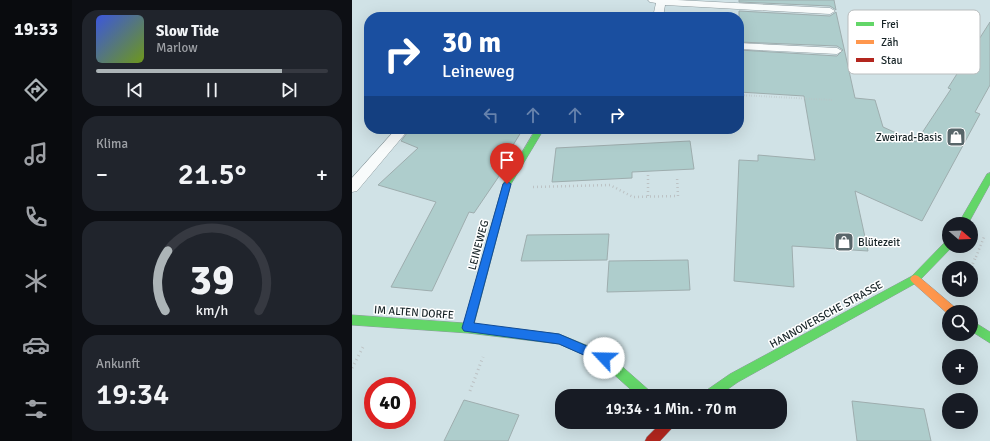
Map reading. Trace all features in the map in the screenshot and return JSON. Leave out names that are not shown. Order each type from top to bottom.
[{"type":"street","name":"LEINEWEG","points":[[468,328],[507,184],[537,134]]},
{"type":"street","points":[[967,217],[990,176]]},
{"type":"street","name":"HANNOVERSCHE STRASSE","points":[[718,389],[734,378],[915,279],[942,251]]},
{"type":"street","points":[[915,279],[945,305]]},
{"type":"street","name":"IM ALTEN DORFE","points":[[352,320],[468,328],[559,339],[604,358],[639,389]]},
{"type":"street","points":[[978,330],[990,338]]},
{"type":"street","points":[[651,441],[663,429]]},
{"type":"lane","points":[[658,12],[657,1],[830,11]]},
{"type":"lane","points":[[744,46],[837,51]]},
{"type":"lane","points":[[352,187],[399,134]]},
{"type":"path","points":[[744,95],[832,100]]},
{"type":"path","points":[[648,175],[648,197]]},
{"type":"path","points":[[527,187],[610,185],[634,197],[678,196],[677,177]]},
{"type":"path","points":[[974,261],[987,232]]},
{"type":"building","points":[[739,0],[834,0],[836,10],[830,6],[739,2]]},
{"type":"building","points":[[739,11],[830,16],[836,12],[848,66],[848,74],[850,74],[855,98],[875,100],[883,127],[916,142],[951,89],[948,88],[957,74],[980,74],[980,38],[990,22],[990,85],[975,112],[980,114],[922,221],[855,191],[868,251],[792,246],[794,287],[734,281],[739,160],[758,161],[758,155],[815,160],[804,96],[744,92],[744,50],[837,56],[843,50],[837,46],[744,42],[744,12]]},
{"type":"building","points":[[406,134],[520,134],[510,150],[517,149],[512,157],[474,213],[469,212],[432,291],[391,287],[436,202],[378,185],[418,148],[401,141]]},
{"type":"building","points":[[690,141],[694,169],[632,172],[632,178],[552,182],[556,148]]},
{"type":"building","points":[[609,234],[607,260],[521,261],[527,235]]},
{"type":"building","points":[[688,260],[690,290],[607,292],[609,261]]},
{"type":"building","points":[[464,400],[519,415],[508,441],[444,441]]},
{"type":"building","points":[[852,401],[924,409],[931,441],[857,441]]},
{"type":"traffic: fast","points":[[468,328],[507,184],[537,134]]},
{"type":"traffic: fast","points":[[967,217],[990,176]]},
{"type":"traffic: fast","points":[[718,389],[734,378],[915,279],[942,251]]},
{"type":"traffic: fast","points":[[352,320],[468,328],[559,339],[604,358],[639,389]]},
{"type":"traffic: fast","points":[[978,330],[990,338]]},
{"type":"traffic: slow","points":[[915,279],[945,305]]},
{"type":"traffic: jam","points":[[651,441],[663,429]]},
{"type":"place","name":"Zweirad-Basis","points":[[956,137]]},
{"type":"place","name":"Blütezeit","points":[[844,242]]},
{"type":"route","points":[[507,184],[468,328],[559,339],[604,358]]}]
